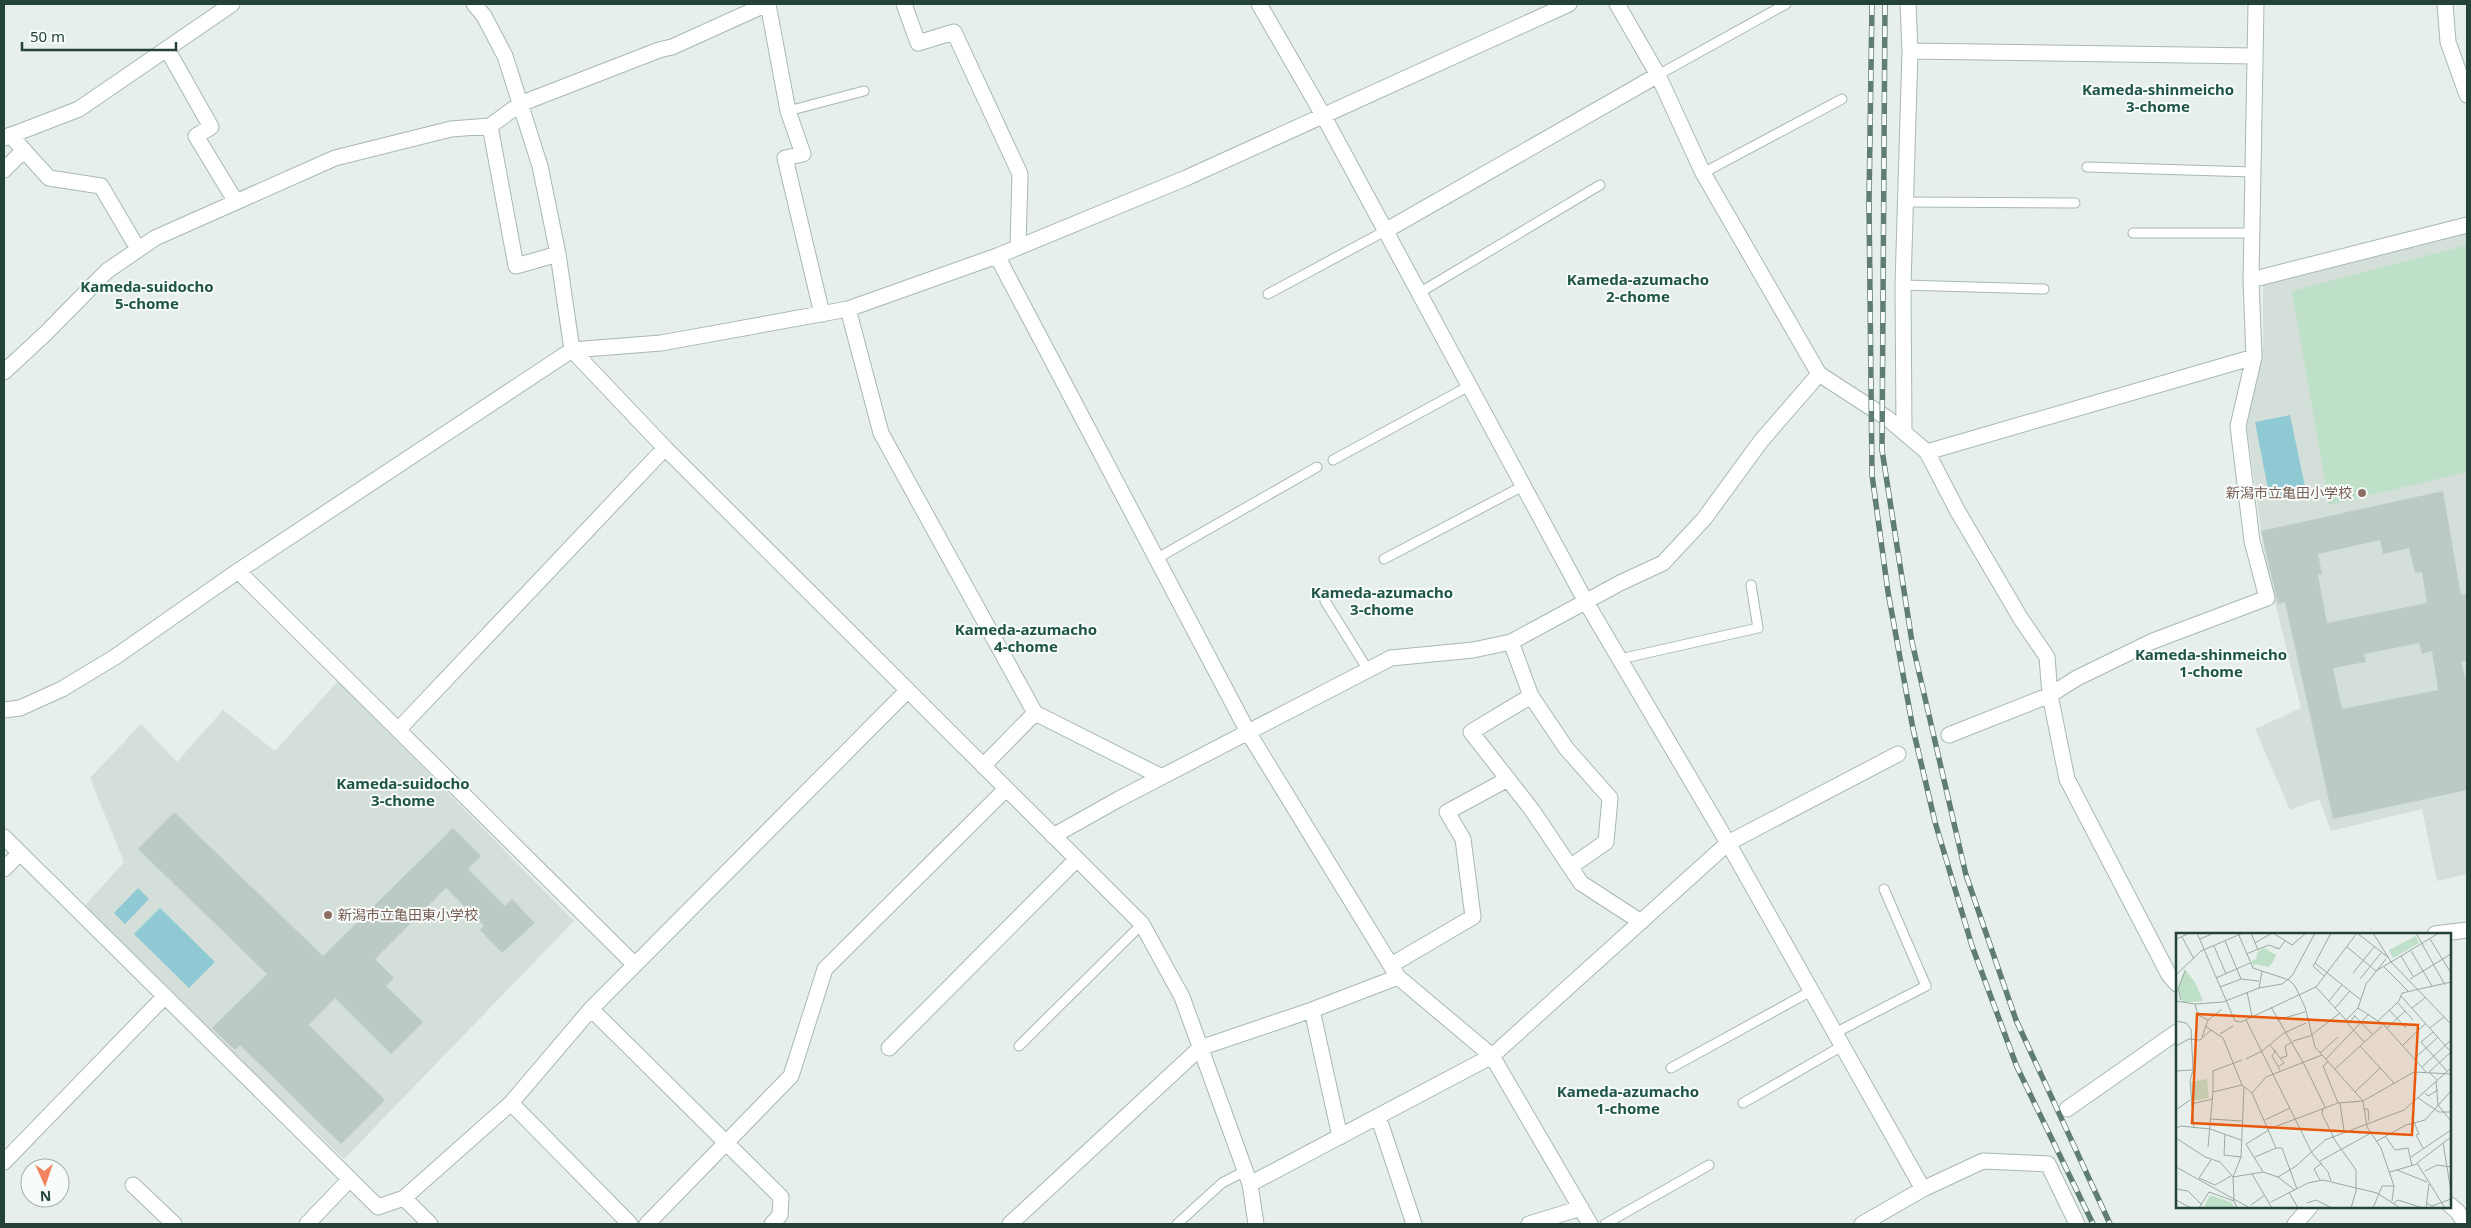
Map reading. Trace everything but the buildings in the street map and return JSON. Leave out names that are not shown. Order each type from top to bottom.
[{"type":"street","points":[[7,137],[79,109],[232,4]]},
{"type":"street","points":[[474,4],[484,16],[505,56],[540,166],[558,254],[572,350],[664,448],[1142,924],[1182,996],[1248,1177],[1256,1224]]},
{"type":"street","points":[[4,372],[46,334],[106,270],[156,238],[336,158],[451,130],[490,126],[520,104],[658,50],[672,47],[767,4],[788,111],[803,154],[785,158],[822,314]]},
{"type":"street","points":[[904,4],[918,43],[954,32],[1020,174],[1018,247]]},
{"type":"street","points":[[1259,4],[1322,115],[1586,602],[1728,842],[1923,1189]]},
{"type":"street","points":[[4,710],[20,708],[62,689],[115,657],[238,571],[572,350],[661,343],[848,309],[997,256],[1186,178],[1568,4]]},
{"type":"street","points":[[1617,4],[1658,76],[1703,173],[1819,374],[1887,418],[1926,452],[1962,519],[2021,619],[2047,657],[2050,696],[2067,779],[2169,975],[2176,983]]},
{"type":"street","points":[[1904,432],[1904,285],[1910,51],[1908,4]]},
{"type":"street","points":[[1949,735],[2050,696],[2077,678],[2153,640],[2267,598],[2252,541],[2238,426],[2254,357],[2251,280],[2256,4]]},
{"type":"street","points":[[2445,4],[2448,42],[2467,95]]},
{"type":"street","points":[[167,49],[211,127],[196,136],[236,202]]},
{"type":"street","points":[[1910,51],[2255,56]]},
{"type":"street","points":[[1385,231],[1658,76]]},
{"type":"street","points":[[490,126],[516,266],[558,254]]},
{"type":"street","points":[[7,137],[24,150],[49,178],[101,186],[138,249]]},
{"type":"street","points":[[4,170],[24,150]]},
{"type":"street","points":[[2251,280],[2467,225]]},
{"type":"street","points":[[997,256],[1248,732],[1394,971],[1492,1056],[1528,1122],[1590,1224]]},
{"type":"street","points":[[848,309],[881,432],[1035,713],[1162,776]]},
{"type":"street","points":[[1926,452],[2254,357]]},
{"type":"street","points":[[1053,836],[1162,776],[1390,658],[1473,650],[1511,642],[1663,563],[1704,518],[1761,441],[1819,374]]},
{"type":"street","points":[[398,730],[664,448]]},
{"type":"street","points":[[238,571],[634,964]]},
{"type":"street","points":[[1511,642],[1532,696],[1566,748],[1610,798],[1606,842],[1570,866]]},
{"type":"street","points":[[4,837],[378,1207],[404,1198],[511,1103],[591,1009],[634,964],[908,690]]},
{"type":"street","points":[[1532,696],[1471,732],[1532,810],[1581,883],[1640,922]]},
{"type":"street","points":[[983,766],[1035,713]]},
{"type":"street","points":[[1248,1177],[1340,1136],[1492,1056],[1728,842],[1898,754]]},
{"type":"street","points":[[1010,1224],[1200,1048],[1312,1010],[1394,971],[1473,917],[1463,839],[1447,812],[1508,779]]},
{"type":"street","points":[[647,1224],[791,1076],[825,969],[1006,789]]},
{"type":"street","points":[[4,869],[20,853]]},
{"type":"street","points":[[889,1048],[1076,860]]},
{"type":"street","points":[[2443,933],[2467,930]]},
{"type":"street","points":[[4,1162],[164,996]]},
{"type":"street","points":[[591,1009],[781,1196],[780,1215],[772,1224]]},
{"type":"street","points":[[1312,1010],[1340,1136]]},
{"type":"street","points":[[2067,1109],[2176,1033]]},
{"type":"street","points":[[511,1103],[630,1224]]},
{"type":"street","points":[[1378,1116],[1414,1224]]},
{"type":"street","points":[[1862,1224],[1923,1189],[1983,1160],[2048,1164],[2077,1224]]},
{"type":"street","points":[[307,1224],[350,1179]]},
{"type":"street","points":[[133,1185],[174,1224]]},
{"type":"street","points":[[404,1198],[430,1224]]},
{"type":"street","points":[[2451,1205],[2465,1224]]},
{"type":"street","points":[[1529,1224],[1581,1208]]},
{"type":"street","points":[[2295,1224],[2309,1208]]},
{"type":"lane","points":[[1658,76],[1786,4]]},
{"type":"lane","points":[[788,111],[864,91]]},
{"type":"lane","points":[[1703,173],[1842,99]]},
{"type":"lane","points":[[2087,167],[2253,172]]},
{"type":"lane","points":[[1418,293],[1600,185]]},
{"type":"lane","points":[[1906,202],[2076,202]]},
{"type":"lane","points":[[1268,294],[1385,231]]},
{"type":"lane","points":[[2133,233],[2252,233]]},
{"type":"lane","points":[[1904,285],[2044,289]]},
{"type":"lane","points":[[1333,460],[1469,386]]},
{"type":"lane","points":[[1156,558],[1317,467]]},
{"type":"lane","points":[[1384,559],[1523,486]]},
{"type":"lane","points":[[1620,659],[1758,628],[1751,585]]},
{"type":"lane","points":[[1325,601],[1368,670]]},
{"type":"lane","points":[[1743,1103],[1839,1039],[1926,986],[1884,889]]},
{"type":"lane","points":[[1019,1046],[1142,924]]},
{"type":"lane","points":[[1672,1068],[1811,990]]},
{"type":"lane","points":[[1605,1224],[1708,1165]]},
{"type":"lane","points":[[1177,1224],[1222,1183],[1248,1177]]},
{"type":"shaded area","name":"新潟市立亀田小学校","points":[[2467,232],[2467,874],[2437,881],[2422,809],[2331,831],[2319,799],[2290,810],[2255,729],[2301,708],[2266,566],[2246,421],[2263,347],[2263,282]]},
{"type":"shaded area","name":"新潟市立亀田東小学校","points":[[338,681],[574,921],[344,1159],[82,909],[124,862],[90,778],[141,724],[177,762],[223,710],[275,751]]},
{"type":"green space","points":[[2467,245],[2467,472],[2329,505],[2292,291]]},
{"type":"water","points":[[2290,415],[2306,492],[2270,499],[2255,422]]},
{"type":"water","points":[[138,888],[149,899],[125,924],[114,913]]},
{"type":"water","points":[[160,908],[215,962],[189,988],[134,934]]},
{"type":"railway","points":[[1872,4],[1869,202],[1872,475],[1888,592],[1913,729],[1935,822],[1972,946],[2017,1067],[2093,1224]]},
{"type":"railway","points":[[1885,4],[1882,450],[1912,642],[1966,875],[2016,1020],[2110,1224]]},
{"type":"place","name":"新潟市立亀田小学校","points":[[2362,493]]},
{"type":"place","name":"新潟市立亀田東小学校","points":[[328,915]]},
{"type":"district","name":"Kameda-shinmeicho 3-chome","points":[[2158,98]]},
{"type":"district","name":"Kameda-azumacho 2-chome","points":[[1638,288]]},
{"type":"district","name":"Kameda-suidocho 5-chome","points":[[147,296]]},
{"type":"district","name":"Kameda-azumacho 3-chome","points":[[1382,602]]},
{"type":"district","name":"Kameda-azumacho 4-chome","points":[[1026,638]]},
{"type":"district","name":"Kameda-shinmeicho 1-chome","points":[[2211,664]]},
{"type":"district","name":"Kameda-suidocho 3-chome","points":[[403,792]]},
{"type":"district","name":"Kameda-azumacho 1-chome","points":[[1628,1100]]}]
